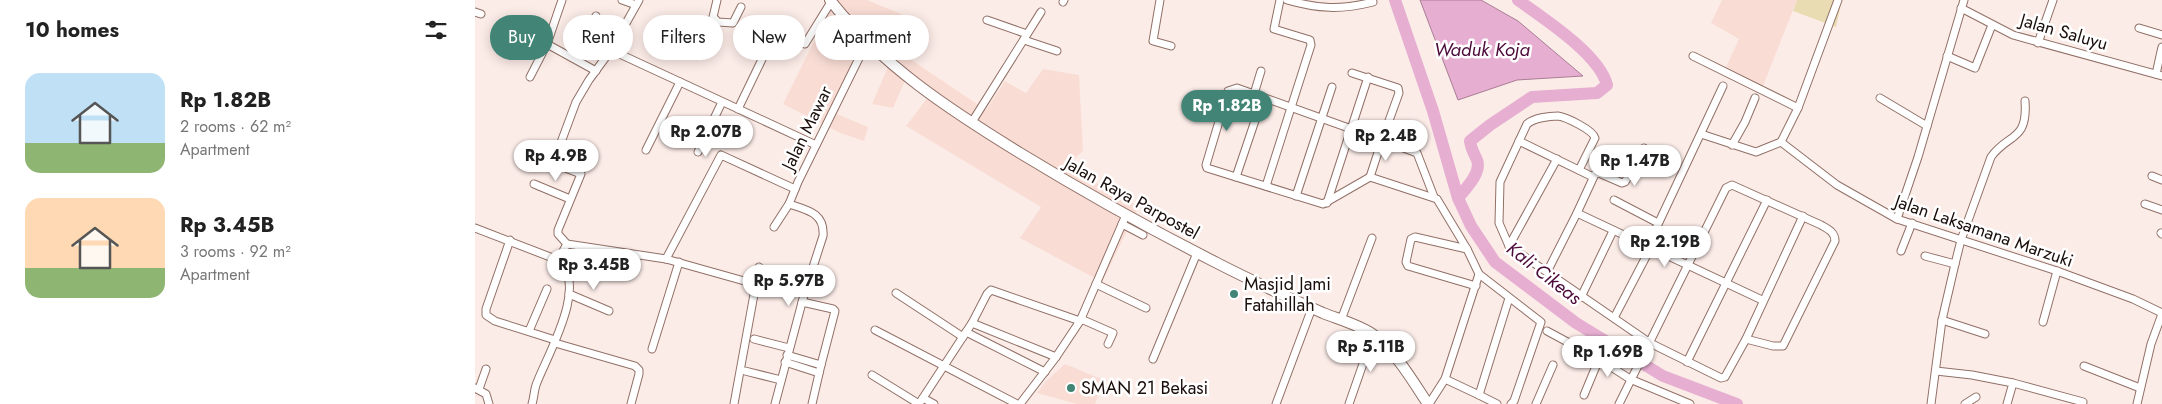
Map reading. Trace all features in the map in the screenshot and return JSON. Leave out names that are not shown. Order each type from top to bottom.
[{"type":"main road","name":"Jalan Raya Parpostel","points":[[830,1],[843,15]]},
{"type":"main road","name":"Jalan Raya Parpostel","points":[[887,60],[901,73],[972,122],[1124,219],[1373,335],[1392,353],[1429,404]]},
{"type":"street","points":[[553,26],[562,0]]},
{"type":"street","points":[[622,0],[637,3],[630,15]]},
{"type":"street","points":[[717,0],[713,17],[719,22],[733,23],[741,7]]},
{"type":"street","points":[[1160,0],[1153,41],[1171,46]]},
{"type":"street","points":[[1266,186],[1311,45],[1310,40],[1274,29],[1280,0]]},
{"type":"street","points":[[1287,0],[1328,9],[1351,8],[1373,2]]},
{"type":"street","points":[[1701,134],[1759,152],[1781,142],[1798,108],[1838,0]]},
{"type":"street","points":[[1897,218],[1927,126],[1963,0]]},
{"type":"street","points":[[2038,43],[2053,0]]},
{"type":"street","points":[[805,44],[830,1]]},
{"type":"street","name":"Jalan Saluyu","points":[[1961,8],[1992,25],[2038,43],[2159,75]]},
{"type":"street","points":[[972,122],[1041,12]]},
{"type":"street","points":[[987,20],[1057,51]]},
{"type":"street","points":[[1947,56],[1975,68],[1992,25]]},
{"type":"street","points":[[2139,28],[2162,35]]},
{"type":"street","points":[[2159,75],[2162,47]]},
{"type":"street","points":[[1693,56],[1798,108]]},
{"type":"street","points":[[530,77],[539,60]]},
{"type":"street","points":[[579,60],[596,71]]},
{"type":"street","points":[[604,60],[576,102],[554,161],[555,164],[581,174],[558,234],[567,244],[666,259],[755,284]]},
{"type":"street","points":[[633,60],[816,145]]},
{"type":"street","points":[[738,109],[762,60]]},
{"type":"street","name":"Jalan Mawar","points":[[774,227],[789,204],[858,60]]},
{"type":"street","points":[[1254,94],[1261,71]]},
{"type":"street","points":[[1352,73],[1395,86],[1399,90],[1382,140],[1370,177],[1323,204],[1207,168],[1206,162],[1228,91],[1237,88],[1321,117],[1351,128],[1382,140],[1417,153],[1435,197],[1467,249],[1479,274],[1541,322],[1514,401],[1511,404]]},
{"type":"street","points":[[1327,203],[1368,77]]},
{"type":"street","points":[[646,150],[680,82]]},
{"type":"street","points":[[1651,237],[1723,86]]},
{"type":"street","points":[[1296,196],[1332,87]]},
{"type":"street","points":[[1236,177],[1263,97]]},
{"type":"street","points":[[1732,145],[1745,122],[1755,98]]},
{"type":"street","points":[[1880,98],[1927,126]]},
{"type":"street","points":[[1931,404],[1942,320],[1961,240],[1991,158],[1998,149],[2019,133],[2025,116],[2025,101]]},
{"type":"street","points":[[698,152],[722,102]]},
{"type":"street","points":[[1579,170],[1595,138],[1591,131],[1557,116],[1531,120],[1527,124],[1499,182],[1499,222],[1509,246],[1614,318],[1648,347],[1721,378],[1725,377],[1746,339],[1762,300],[1803,216]]},
{"type":"street","points":[[1519,141],[1593,177]]},
{"type":"street","name":"Jalan Laksamana Marzuki","points":[[1781,142],[1837,185],[1897,218],[2057,271],[2133,299],[2162,314]]},
{"type":"street","points":[[1547,272],[1593,177],[1599,173],[1622,183],[1625,182],[1643,148]]},
{"type":"street","points":[[666,259],[721,156],[795,189]]},
{"type":"street","points":[[1509,246],[1557,159]]},
{"type":"street","points":[[2152,176],[2162,180]]},
{"type":"street","points":[[1370,177],[1435,197]]},
{"type":"street","points":[[534,184],[570,199]]},
{"type":"street","points":[[1619,404],[1728,185],[1732,185],[1803,216],[1832,231],[1835,236],[1835,241],[1783,346],[1773,346],[1746,339]]},
{"type":"street","points":[[1614,200],[1658,222]]},
{"type":"street","points":[[1687,362],[1767,200]]},
{"type":"street","points":[[775,404],[802,302],[823,236],[823,226],[818,217],[789,204]]},
{"type":"street","points":[[2145,204],[2162,210]]},
{"type":"street","points":[[1577,213],[1762,300]]},
{"type":"street","points":[[875,330],[1018,404],[1045,372],[1080,320],[1124,219],[1143,234]]},
{"type":"street","points":[[1901,251],[1912,224]]},
{"type":"street","points":[[475,228],[558,260],[564,266],[569,294],[565,317],[536,386],[532,404]]},
{"type":"street","points":[[1581,297],[1613,231]]},
{"type":"street","points":[[1341,320],[1372,238]]},
{"type":"street","points":[[1467,249],[1415,238],[1411,239],[1406,262],[1407,266],[1476,286]]},
{"type":"street","points":[[510,240],[486,309],[486,315],[495,321],[635,366],[639,370],[639,374],[631,404]]},
{"type":"street","points":[[558,260],[567,244]]},
{"type":"street","points":[[1614,318],[1651,249]]},
{"type":"street","points":[[1153,359],[1197,253]]},
{"type":"street","points":[[1925,256],[1955,264]]},
{"type":"street","points":[[652,349],[679,262]]},
{"type":"street","points":[[734,404],[759,267]]},
{"type":"street","points":[[2043,322],[2057,271]]},
{"type":"street","points":[[1429,404],[1445,379],[1479,274]]},
{"type":"street","points":[[1095,284],[1145,308]]},
{"type":"street","points":[[529,331],[547,289]]},
{"type":"street","points":[[921,402],[991,290],[1113,333],[1108,344]]},
{"type":"street","points":[[896,293],[965,334],[1045,372]]},
{"type":"street","points":[[569,294],[609,311]]},
{"type":"street","points":[[1479,395],[1509,298]]},
{"type":"street","points":[[802,302],[833,309],[835,312],[812,404]]},
{"type":"street","points":[[1276,404],[1312,308]]},
{"type":"street","points":[[2137,404],[2153,336],[2162,314]]},
{"type":"street","points":[[1942,320],[1985,334]]},
{"type":"street","points":[[972,323],[1056,357]]},
{"type":"street","points":[[1547,331],[1599,359],[1630,379],[1690,404]]},
{"type":"street","points":[[1349,404],[1373,335]]},
{"type":"street","points":[[754,339],[820,369]]},
{"type":"street","points":[[1584,395],[1599,359]]},
{"type":"street","points":[[1536,404],[1553,365]]},
{"type":"street","points":[[2084,366],[2140,388]]},
{"type":"street","points":[[486,368],[477,389],[486,394],[489,404]]},
{"type":"street","points":[[745,370],[781,380]]},
{"type":"street","points":[[1936,370],[2013,383],[2083,402]]},
{"type":"street","points":[[872,375],[921,402],[934,404]]},
{"type":"street","points":[[1445,379],[1497,404]]},
{"type":"street","points":[[2007,404],[2013,383]]},
{"type":"street","points":[[1965,404],[1976,397]]},
{"type":"shaded area","points":[[828,0],[867,0],[904,15],[827,15],[832,5]]},
{"type":"shaded area","points":[[1722,0],[1797,0],[1761,91],[1724,71],[1739,39],[1711,23]]},
{"type":"shaded area","points":[[1797,0],[1842,0],[1836,27],[1793,11]]},
{"type":"shaded area","points":[[815,39],[815,60],[860,60],[837,114],[868,127],[864,141],[840,133],[783,104]]},
{"type":"shaded area","points":[[891,60],[911,60],[986,110],[1005,81],[1026,93],[1043,69],[1079,75],[1083,151],[1066,166],[1139,207],[1102,282],[1020,238],[1041,207],[906,126],[928,97],[905,81],[893,108],[872,104]]},
{"type":"shaded area","name":"SMAN 21 Bekasi","points":[[1065,364],[1104,380],[1095,404],[1077,404],[1037,393],[1045,382]]},
{"type":"water","name":"Waduk Koja","points":[[1420,0],[1481,0],[1518,21],[1583,76],[1517,80],[1458,100]]},
{"type":"waterway","name":"Kali Cikeas","points":[[1395,0],[1433,111],[1458,198],[1471,226],[1495,262],[1576,323],[1663,376],[1737,404]]},
{"type":"waterway","points":[[1458,198],[1477,170],[1477,160],[1470,141],[1490,125],[1532,97],[1597,93],[1607,85],[1602,73],[1582,49],[1518,0]]},
{"type":"place","name":"Masjid Jami Fatahillah","points":[[1234,294]]},
{"type":"place","name":"SMAN 21 Bekasi","points":[[1071,388]]}]
